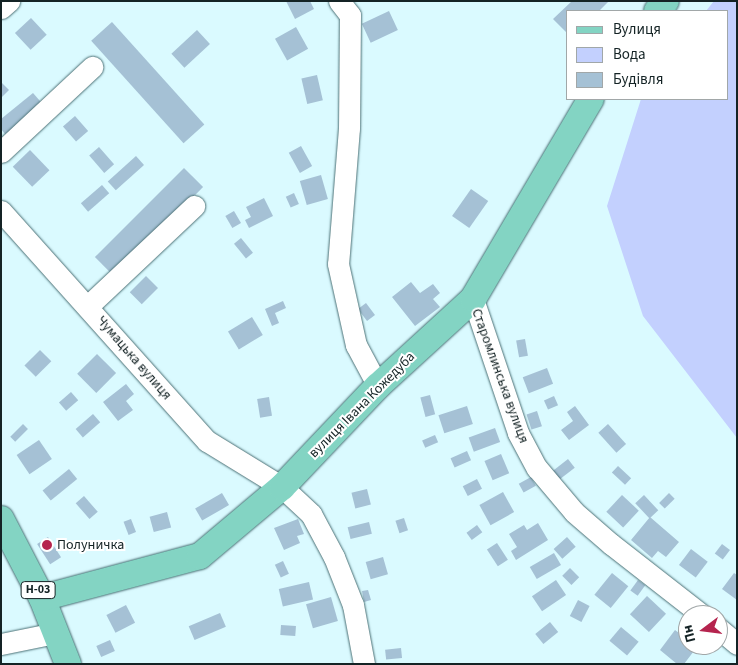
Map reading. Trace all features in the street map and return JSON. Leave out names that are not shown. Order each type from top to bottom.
[{"type":"main road","name":"вулиця Івана Кожедуба","points":[[42,598],[200,556],[282,487],[378,386],[473,299],[590,100]]},
{"type":"main road","name":"Н-03","points":[[1,520],[42,598],[68,664]]},
{"type":"street","points":[[1,8],[9,1]]},
{"type":"street","points":[[338,1],[350,15],[349,128],[338,264],[356,345],[378,386]]},
{"type":"street","points":[[1,152],[92,68]]},
{"type":"street","points":[[88,306],[194,206]]},
{"type":"street","name":"Чумацька вулиця","points":[[1,211],[207,441],[282,487],[310,514],[334,557],[353,605],[364,664]]},
{"type":"street","name":"Старомлинська вулиця","points":[[473,299],[518,433],[537,468],[574,512],[611,544],[689,605]]},
{"type":"street","points":[[1,644],[55,633]]},
{"type":"water","points":[[714,1],[737,1],[737,438],[643,316],[607,206],[641,100],[728,100],[728,10],[707,10]]},
{"type":"building","points":[[286,1],[310,1],[314,9],[295,19]]},
{"type":"building","points":[[572,1],[609,1],[600,10],[566,10],[566,32],[553,19]]},
{"type":"building","points":[[389,11],[398,30],[371,43],[362,24]]},
{"type":"building","points":[[31,18],[47,35],[31,50],[15,33]]},
{"type":"building","points":[[112,22],[204,125],[184,143],[91,41]]},
{"type":"building","points":[[296,27],[308,49],[287,61],[275,39]]},
{"type":"building","points":[[197,30],[210,44],[184,68],[171,54]]},
{"type":"building","points":[[317,75],[323,100],[307,104],[301,79]]},
{"type":"building","points":[[1,82],[9,90],[1,98]]},
{"type":"building","points":[[33,93],[47,109],[9,139],[1,129],[1,119]]},
{"type":"building","points":[[75,116],[88,131],[76,142],[63,126]]},
{"type":"building","points":[[301,146],[312,166],[300,173],[289,153]]},
{"type":"building","points":[[99,147],[114,164],[104,173],[89,156]]},
{"type":"building","points":[[30,150],[49,170],[32,187],[13,167]]},
{"type":"building","points":[[136,156],[144,165],[116,190],[108,181]]},
{"type":"building","points":[[184,168],[203,187],[114,276],[95,257]]},
{"type":"building","points":[[321,175],[328,199],[307,205],[300,181]]},
{"type":"building","points":[[102,185],[109,193],[88,212],[81,203]]},
{"type":"building","points":[[471,189],[488,201],[469,228],[452,216]]},
{"type":"building","points":[[294,193],[299,204],[291,208],[286,197]]},
{"type":"building","points":[[264,198],[273,216],[249,228],[245,220],[251,217],[246,207]]},
{"type":"building","points":[[234,211],[241,223],[232,228],[225,216]]},
{"type":"building","points":[[241,238],[253,253],[246,258],[234,244]]},
{"type":"building","points":[[146,276],[158,288],[142,304],[130,292]]},
{"type":"building","points":[[411,282],[420,293],[433,284],[440,293],[433,299],[440,307],[415,326],[392,297]]},
{"type":"building","points":[[283,301],[286,308],[275,313],[279,323],[272,326],[265,309]]},
{"type":"building","points":[[366,303],[375,315],[367,321],[358,309]]},
{"type":"building","points":[[252,317],[263,335],[239,349],[228,331]]},
{"type":"building","points":[[525,339],[528,356],[519,357],[516,341]]},
{"type":"building","points":[[40,350],[51,361],[36,377],[24,366]]},
{"type":"building","points":[[97,354],[116,373],[96,393],[77,374]]},
{"type":"building","points":[[547,368],[553,384],[529,393],[523,377]]},
{"type":"building","points":[[126,384],[134,394],[126,401],[133,410],[118,421],[103,402]]},
{"type":"building","points":[[71,392],[78,400],[66,411],[59,402]]},
{"type":"building","points":[[430,395],[435,414],[426,417],[420,398]]},
{"type":"building","points":[[554,396],[558,405],[548,410],[544,400]]},
{"type":"building","points":[[269,397],[272,416],[260,418],[257,399]]},
{"type":"building","points":[[467,406],[473,424],[444,433],[438,415]]},
{"type":"building","points":[[575,406],[589,425],[569,440],[561,430],[573,421],[567,412]]},
{"type":"building","points":[[537,411],[542,426],[531,430],[527,414]]},
{"type":"building","points":[[93,414],[100,422],[83,437],[76,429]]},
{"type":"building","points":[[23,424],[28,429],[15,442],[10,437]]},
{"type":"building","points":[[608,424],[626,444],[616,453],[598,433]]},
{"type":"building","points":[[495,428],[500,442],[474,452],[469,438]]},
{"type":"building","points":[[435,435],[438,442],[425,448],[422,440]]},
{"type":"building","points":[[39,440],[52,459],[29,474],[17,455]]},
{"type":"building","points":[[467,451],[471,460],[455,467],[451,458]]},
{"type":"building","points":[[501,454],[509,473],[493,480],[484,461]]},
{"type":"building","points":[[568,459],[575,468],[560,479],[553,471]]},
{"type":"building","points":[[618,466],[631,478],[625,485],[612,473]]},
{"type":"building","points":[[69,469],[77,479],[51,500],[43,490]]},
{"type":"building","points":[[531,477],[536,486],[524,493],[519,484]]},
{"type":"building","points":[[477,479],[482,489],[468,496],[463,486]]},
{"type":"building","points":[[367,489],[371,505],[355,508],[351,493]]},
{"type":"building","points":[[503,492],[514,512],[491,525],[479,505]]},
{"type":"building","points":[[222,493],[229,505],[202,521],[195,508]]},
{"type":"building","points":[[669,493],[675,499],[665,509],[659,503]]},
{"type":"building","points":[[622,495],[639,511],[623,528],[606,512]]},
{"type":"building","points":[[644,495],[658,510],[650,519],[635,503]]},
{"type":"building","points":[[84,496],[98,512],[89,519],[76,503]]},
{"type":"building","points":[[167,512],[171,527],[154,532],[150,517]]},
{"type":"building","points":[[650,517],[679,542],[666,557],[658,551],[652,558],[631,540]]},
{"type":"building","points":[[404,518],[408,530],[399,533],[395,521]]},
{"type":"building","points":[[131,519],[136,532],[129,535],[124,522]]},
{"type":"building","points":[[298,519],[304,534],[297,536],[300,543],[284,550],[274,528]]},
{"type":"building","points":[[369,522],[372,534],[351,539],[348,527]]},
{"type":"building","points":[[538,523],[548,540],[516,560],[511,551],[517,547],[509,534],[524,525],[527,530]]},
{"type":"building","points":[[477,525],[482,532],[472,540],[466,533]]},
{"type":"building","points":[[48,537],[61,557],[50,564],[37,544]]},
{"type":"building","points":[[567,537],[576,547],[562,559],[554,549]]},
{"type":"building","points":[[497,543],[508,560],[498,566],[487,550]]},
{"type":"building","points":[[722,544],[730,550],[723,560],[715,554]]},
{"type":"building","points":[[691,549],[708,562],[696,578],[679,565]]},
{"type":"building","points":[[554,553],[561,565],[537,579],[530,567]]},
{"type":"building","points":[[383,557],[388,574],[371,579],[366,562]]},
{"type":"building","points":[[283,561],[289,574],[281,577],[275,565]]},
{"type":"building","points":[[570,568],[579,577],[571,585],[562,576]]},
{"type":"building","points":[[612,573],[628,586],[611,608],[594,595]]},
{"type":"building","points":[[734,573],[737,575],[737,600],[722,589]]},
{"type":"building","points":[[556,580],[566,595],[542,611],[532,596]]},
{"type":"building","points":[[638,580],[645,585],[638,596],[630,591]]},
{"type":"building","points":[[309,582],[313,600],[283,607],[279,589]]},
{"type":"building","points":[[368,590],[371,600],[364,602],[362,591]]},
{"type":"building","points":[[647,596],[666,614],[649,632],[630,614]]},
{"type":"building","points":[[331,597],[338,621],[313,628],[306,604]]},
{"type":"building","points":[[578,600],[590,606],[581,622],[570,616]]},
{"type":"building","points":[[126,605],[135,623],[115,633],[106,615]]},
{"type":"building","points":[[220,613],[226,627],[195,640],[189,626]]},
{"type":"building","points":[[550,622],[558,632],[543,644],[535,634]]},
{"type":"building","points":[[281,625],[296,626],[295,636],[280,635]]},
{"type":"building","points":[[621,627],[639,642],[627,656],[609,641]]},
{"type":"building","points":[[675,630],[678,632],[678,655],[691,655],[684,664],[677,664],[660,650]]},
{"type":"building","points":[[110,640],[115,651],[101,657],[96,646]]},
{"type":"building","points":[[401,648],[402,658],[386,660],[385,650]]},
{"type":"place","name":"Полуничка","points":[[47,545]]}]
